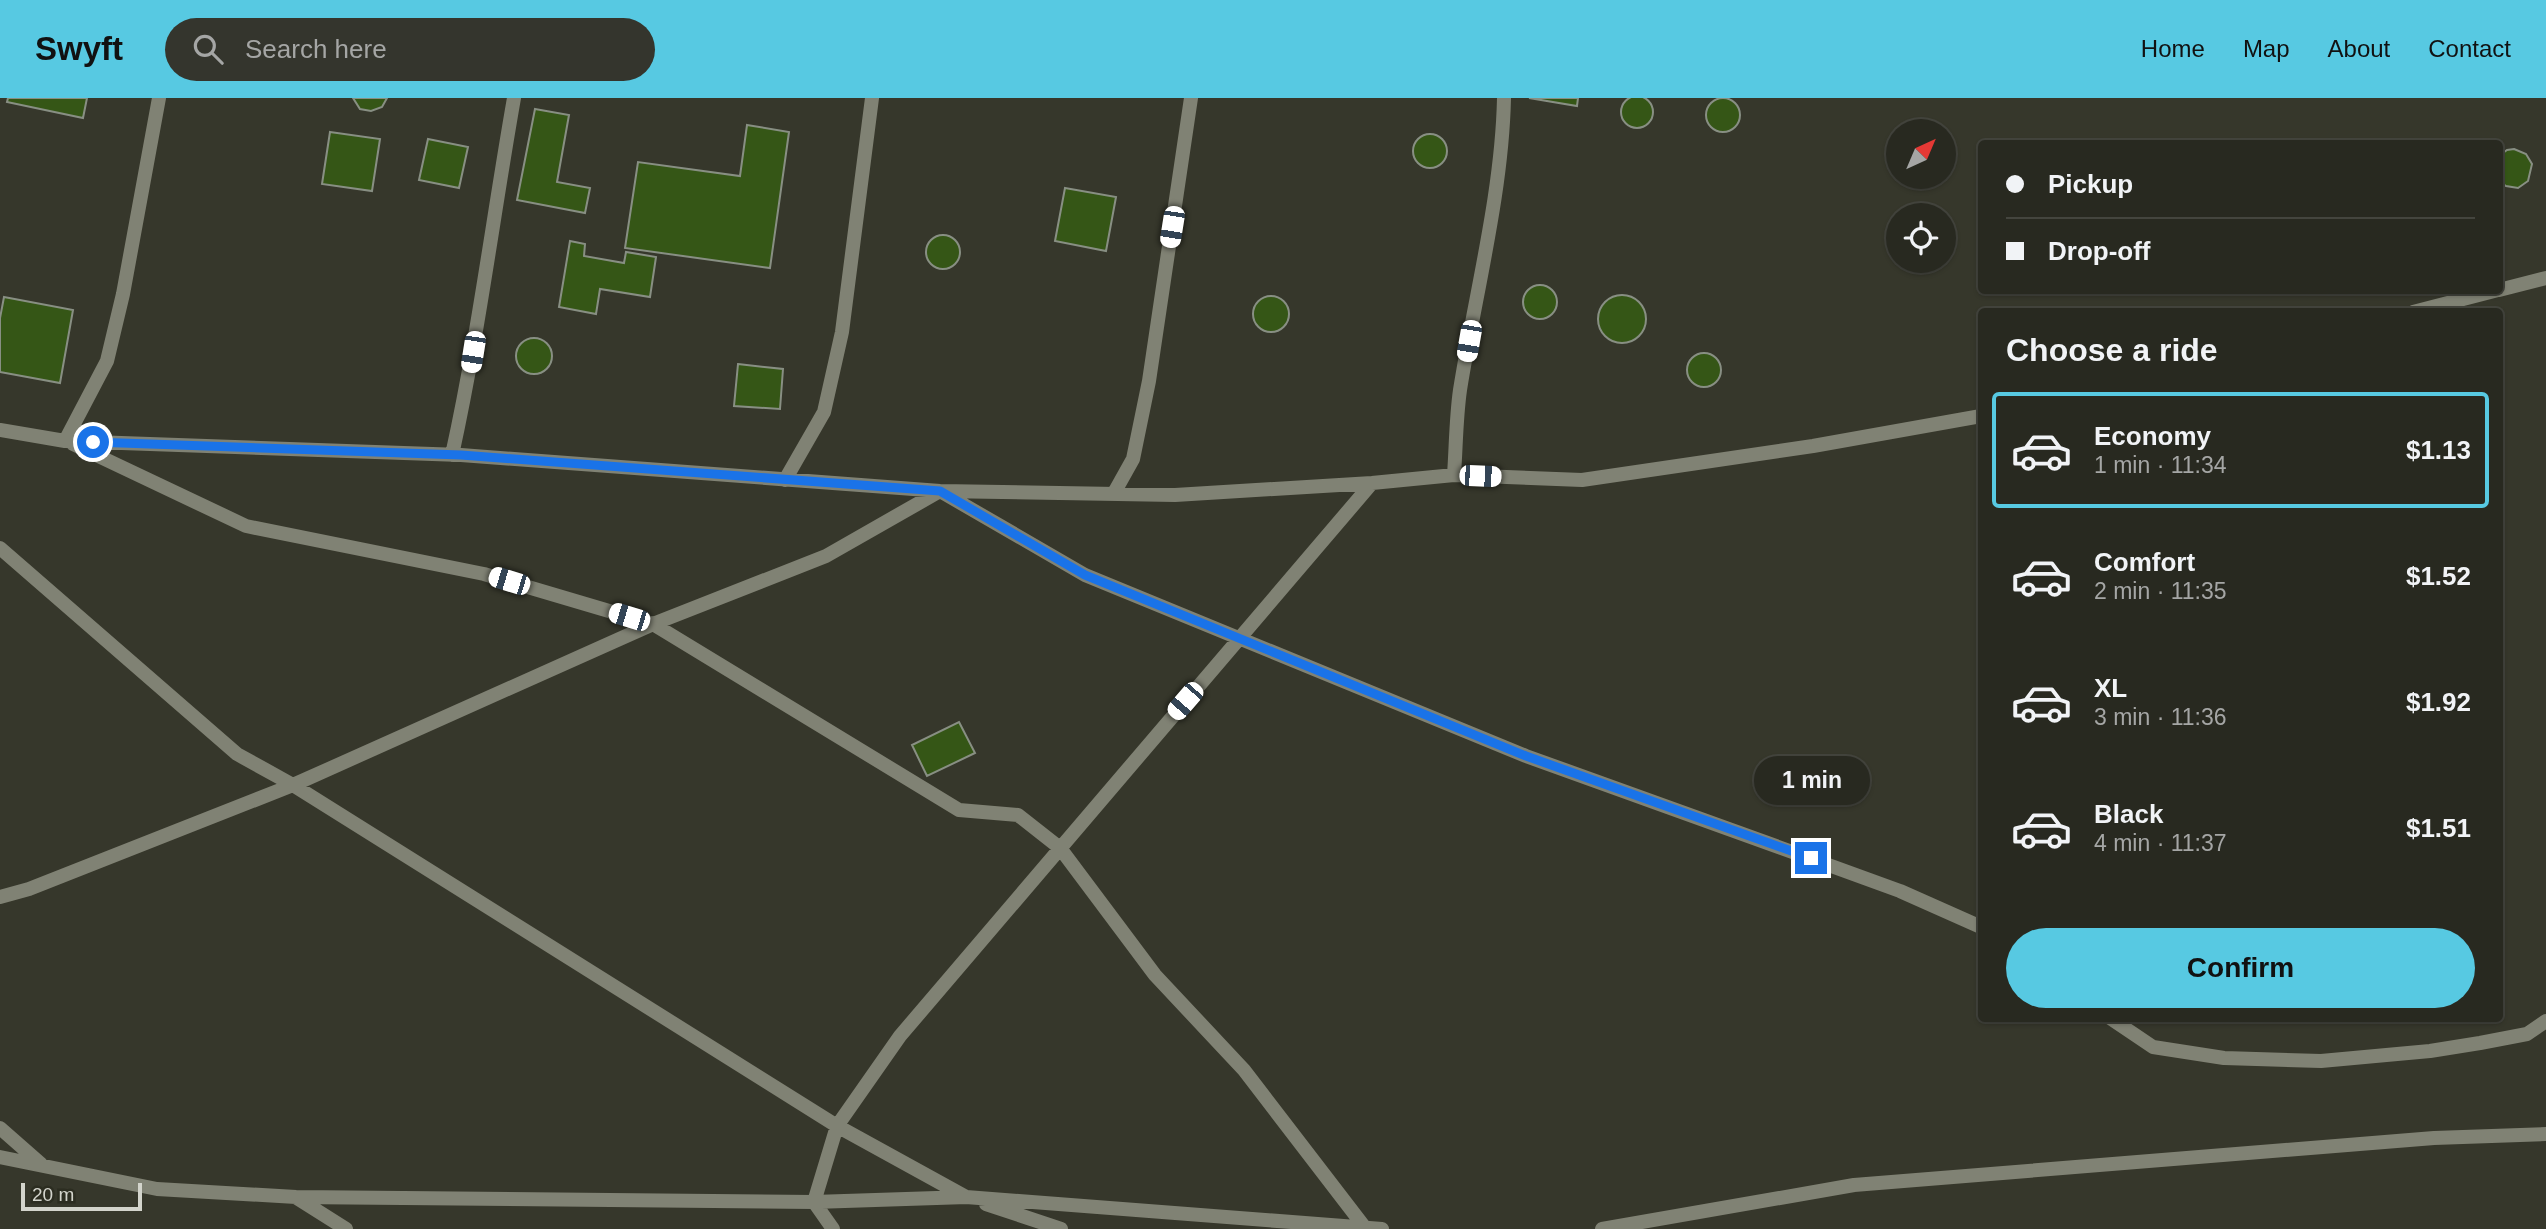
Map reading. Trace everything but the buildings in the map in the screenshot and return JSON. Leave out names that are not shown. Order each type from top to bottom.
[{"type":"street","points":[[65,441],[107,361],[123,295],[159,98]]},
{"type":"street","points":[[452,455],[469,377],[514,98]]},
{"type":"street","points":[[785,480],[824,412],[842,332],[872,98]]},
{"type":"street","points":[[1114,493],[1133,459],[1149,381],[1191,98]]},
{"type":"street","points":[[1454,475],[1460,392],[1504,125],[1504,98]]},
{"type":"street","points":[[2503,289],[2546,278]]},
{"type":"street","points":[[2428,308],[2483,294]]},
{"type":"street","points":[[0,430],[65,441],[452,455],[940,491],[1175,495],[1372,483],[1454,475],[1582,480],[1813,446],[1978,417]]},
{"type":"street","points":[[65,441],[246,526],[484,574],[653,624],[958,810],[1018,815],[1059,848],[1155,975],[1244,1070],[1365,1228]]},
{"type":"street","points":[[814,1202],[837,1126],[900,1036],[1372,483]]},
{"type":"street","points":[[0,897],[29,889],[292,785],[653,624],[826,556],[940,491]]},
{"type":"street","points":[[940,491],[1085,575],[1526,756],[1847,872],[1978,926]]},
{"type":"street","points":[[0,548],[237,754],[292,785],[837,1126],[966,1197],[1061,1229]]},
{"type":"street","points":[[2116,1022],[2153,1047],[2224,1058],[2321,1061],[2480,1044],[2527,1034],[2546,1020]]},
{"type":"street","points":[[0,1128],[42,1166]]},
{"type":"street","points":[[1602,1229],[1854,1185],[2434,1138],[2546,1134]]},
{"type":"street","points":[[0,1157],[157,1189],[296,1197],[814,1202],[966,1197],[1382,1229]]},
{"type":"street","points":[[296,1197],[346,1229]]},
{"type":"street","points":[[814,1202],[833,1229]]},
{"type":"route","points":[[93,442],[461,455],[940,491],[1085,575],[1526,756],[1811,858]]}]
